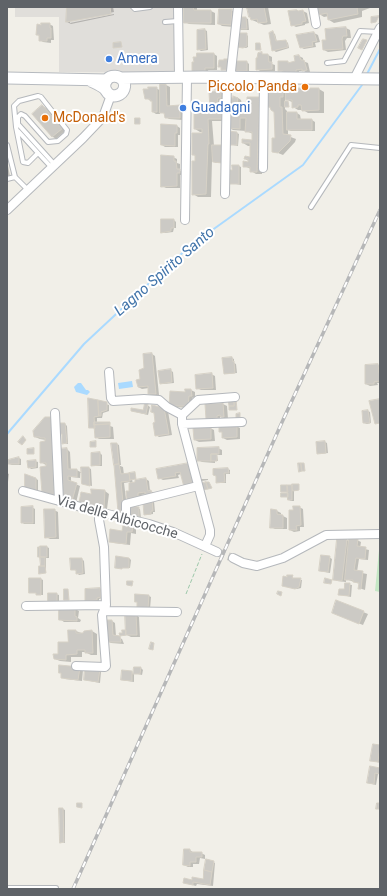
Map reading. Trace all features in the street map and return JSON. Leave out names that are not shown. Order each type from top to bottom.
[{"type":"main road","points":[[108,88],[109,78],[115,76],[123,81],[137,78],[183,77],[380,79]]},
{"type":"main road","points":[[7,78],[89,80],[108,88],[116,96],[122,93],[123,81]]},
{"type":"street","points":[[178,7],[183,77],[185,220]]},
{"type":"street","points":[[226,194],[230,78],[238,7]]},
{"type":"street","points":[[313,7],[316,24]]},
{"type":"street","points":[[354,79],[379,30]]},
{"type":"street","points":[[263,168],[264,78]]},
{"type":"street","points":[[7,209],[104,117],[108,88]]},
{"type":"street","points":[[109,372],[111,398],[114,401],[144,399],[159,400],[182,416]]},
{"type":"street","points":[[206,546],[210,535],[210,530],[182,424],[182,416],[198,400],[235,397]]},
{"type":"street","points":[[55,413],[59,501]]},
{"type":"street","points":[[182,424],[242,422]]},
{"type":"street","points":[[126,518],[126,504],[198,486]]},
{"type":"street","name":"Via delle Albicocche","points":[[23,491],[173,532],[217,552]]},
{"type":"street","points":[[76,666],[106,666],[102,615],[105,608],[104,547],[99,512]]},
{"type":"street","points":[[233,558],[243,563],[257,566],[283,558],[326,535],[380,534]]},
{"type":"street","points":[[26,606],[177,612]]},
{"type":"lane","points":[[133,7],[135,9],[150,7]]},
{"type":"lane","points":[[165,22],[178,20]]},
{"type":"lane","points":[[327,63],[344,61],[360,31],[379,30]]},
{"type":"lane","points":[[38,153],[28,163],[23,162],[14,106],[19,102],[38,96],[41,97],[67,130],[66,134],[58,141],[48,142],[25,116],[21,114],[18,117],[18,124],[53,167]]},
{"type":"lane","points":[[17,131],[53,167]]},
{"type":"lane","points":[[7,145],[15,177],[28,190]]},
{"type":"lane","points":[[311,207],[351,145],[380,148]]},
{"type":"lane","points":[[7,179],[15,177]]},
{"type":"lane","points":[[7,888],[56,888]]},
{"type":"path","points":[[186,594],[194,570],[206,546]]},
{"type":"shaded area","points":[[15,7],[175,7],[176,73],[59,72],[59,17],[15,17]]},
{"type":"green space","points":[[380,540],[380,592],[375,591]]},
{"type":"water","points":[[132,381],[133,387],[119,389],[118,383]]},
{"type":"water","points":[[78,383],[81,383],[86,390],[90,392],[87,395],[76,392],[74,387]]},
{"type":"building","points":[[67,7],[110,7],[111,14],[66,22]]},
{"type":"building","points":[[184,7],[193,7],[194,10],[211,10],[211,23],[184,23]]},
{"type":"building","points":[[247,7],[264,7],[267,22],[258,23],[257,19],[251,20]]},
{"type":"building","points":[[316,7],[360,7],[357,8],[358,14],[328,20],[327,13],[318,15]]},
{"type":"building","points":[[219,9],[232,9],[231,25],[218,24]]},
{"type":"building","points":[[303,10],[306,21],[302,22],[302,24],[291,26],[288,11]]},
{"type":"building","points":[[379,16],[376,22],[371,23],[371,17]]},
{"type":"building","points":[[239,17],[246,17],[247,29],[238,29]]},
{"type":"building","points":[[41,23],[50,23],[51,38],[47,38],[47,41],[39,41],[39,35],[36,35],[37,24],[41,25]]},
{"type":"building","points":[[346,27],[347,36],[343,36],[342,39],[343,49],[323,50],[322,40],[326,40],[325,29]]},
{"type":"building","points":[[205,29],[206,49],[197,50],[197,30]]},
{"type":"building","points":[[273,31],[276,41],[286,40],[288,47],[272,51],[269,33]]},
{"type":"building","points":[[314,32],[317,41],[312,42],[313,46],[300,48],[296,35]]},
{"type":"building","points":[[238,33],[247,33],[247,46],[243,48],[237,47]]},
{"type":"building","points":[[363,39],[367,40],[362,50],[358,48]]},
{"type":"building","points":[[121,42],[122,47],[113,48],[113,43]]},
{"type":"building","points":[[256,43],[260,43],[261,50],[256,50]]},
{"type":"building","points":[[262,52],[262,54],[268,54],[269,62],[272,62],[272,69],[256,70],[256,58],[258,53]]},
{"type":"building","points":[[197,53],[214,53],[214,68],[205,68],[205,72],[192,72],[192,62],[194,62],[193,57],[196,57]]},
{"type":"building","points":[[299,55],[301,60],[304,60],[307,70],[296,70],[296,73],[283,73],[283,71],[278,71],[278,61],[288,61],[288,63],[295,61],[294,56]]},
{"type":"building","points":[[228,59],[227,70],[221,70],[221,67],[218,67],[219,60]]},
{"type":"building","points":[[235,61],[247,61],[247,71],[235,71]]},
{"type":"building","points":[[160,84],[166,84],[167,106],[180,105],[180,118],[165,118],[164,113],[160,113]]},
{"type":"building","points":[[148,87],[157,87],[157,112],[152,112],[152,101],[150,101],[150,99],[145,99],[143,89],[148,89]]},
{"type":"building","points":[[215,88],[221,88],[221,98],[218,98],[216,107],[221,107],[222,119],[208,119],[209,144],[206,194],[192,195],[192,161],[195,161],[195,155],[192,155],[192,133],[202,133],[202,129],[194,129],[194,109],[210,109],[209,92],[215,91]]},
{"type":"building","points":[[286,88],[319,88],[319,110],[302,111],[301,105],[292,108],[292,100],[286,100]]},
{"type":"building","points":[[268,90],[283,90],[283,97],[280,97],[280,107],[282,107],[283,134],[291,135],[290,141],[278,153],[272,152],[272,138],[275,138],[274,112],[270,107],[267,107]]},
{"type":"building","points":[[233,96],[238,98],[237,103],[241,103],[241,113],[250,113],[250,107],[247,107],[247,97],[259,97],[257,172],[250,172],[250,167],[243,167],[243,161],[248,162],[248,159],[244,159],[245,156],[250,157],[250,143],[242,143],[242,139],[252,140],[252,132],[245,132],[246,118],[240,118],[240,129],[228,128],[228,98],[233,98]]},
{"type":"building","points":[[285,101],[288,101],[289,107],[285,107]]},
{"type":"building","points":[[42,105],[63,128],[52,137],[32,114]]},
{"type":"building","points":[[287,112],[297,112],[297,119],[312,119],[312,130],[287,130]]},
{"type":"building","points":[[135,118],[140,118],[140,124],[135,124]]},
{"type":"building","points":[[161,124],[177,125],[177,133],[175,133],[175,146],[161,145]]},
{"type":"building","points":[[228,131],[237,132],[237,145],[227,145]]},
{"type":"building","points":[[212,145],[222,145],[222,163],[213,162]]},
{"type":"building","points":[[161,155],[174,156],[177,169],[180,169],[180,173],[177,173],[177,186],[161,187]]},
{"type":"building","points":[[232,165],[239,165],[239,184],[230,184],[230,170],[232,170]]},
{"type":"building","points":[[161,219],[174,219],[174,228],[171,228],[171,231],[161,233]]},
{"type":"building","points":[[152,353],[156,394],[148,394],[148,386],[138,387],[136,380],[140,379],[139,370],[144,368],[143,354]]},
{"type":"building","points":[[232,357],[233,362],[234,361],[235,373],[224,374],[222,358]]},
{"type":"building","points":[[378,364],[380,381],[374,382],[374,384],[365,384],[365,365]]},
{"type":"building","points":[[171,369],[172,382],[160,384],[158,371]]},
{"type":"building","points":[[212,373],[213,388],[196,389],[195,375]]},
{"type":"building","points":[[185,389],[191,389],[192,396],[189,396],[188,406],[169,406],[170,391],[185,392]]},
{"type":"building","points":[[88,398],[98,400],[99,416],[94,417],[95,428],[89,428]]},
{"type":"building","points":[[234,399],[234,406],[229,406],[228,400]]},
{"type":"building","points":[[234,399],[236,399],[237,410],[229,410],[229,406],[234,406]]},
{"type":"building","points":[[380,399],[380,423],[375,424],[369,401]]},
{"type":"building","points":[[98,400],[107,402],[107,410],[101,412],[101,416],[99,416]]},
{"type":"building","points":[[145,403],[148,404],[146,414],[131,411],[131,408],[143,410]]},
{"type":"building","points":[[223,403],[224,417],[221,417],[220,415],[217,416],[217,418],[206,419],[205,404]]},
{"type":"building","points":[[152,405],[164,408],[169,434],[155,436],[153,423],[155,422],[154,413],[151,412]]},
{"type":"building","points":[[368,410],[370,423],[363,423],[362,411]]},
{"type":"building","points":[[240,413],[240,420],[236,420],[236,414]]},
{"type":"building","points":[[45,417],[51,417],[54,496],[42,493],[40,467],[46,466],[46,463],[40,463],[40,442],[45,441],[45,438],[34,437],[33,431]]},
{"type":"building","points":[[94,422],[110,422],[110,424],[94,425]]},
{"type":"building","points":[[58,423],[65,423],[67,443],[62,444],[62,434],[58,434]]},
{"type":"building","points":[[110,424],[110,437],[95,438],[94,425]]},
{"type":"building","points":[[237,425],[237,437],[222,438],[222,432],[219,432],[219,426]]},
{"type":"building","points":[[211,427],[211,439],[194,440],[193,428]]},
{"type":"building","points":[[23,436],[26,440],[22,445],[18,442]]},
{"type":"building","points":[[96,441],[96,447],[90,447],[90,442]]},
{"type":"building","points":[[325,441],[326,453],[317,454],[316,442]]},
{"type":"building","points":[[111,443],[117,443],[119,464],[114,465]]},
{"type":"building","points":[[219,447],[219,454],[211,454],[211,461],[197,461],[197,448]]},
{"type":"building","points":[[34,448],[34,454],[27,454],[27,449]]},
{"type":"building","points":[[67,448],[68,469],[77,469],[77,477],[68,476],[68,480],[77,483],[72,501],[60,498],[63,484],[61,483],[58,449]]},
{"type":"building","points":[[100,452],[100,465],[91,466],[91,453]]},
{"type":"building","points":[[211,454],[217,454],[217,461],[211,461]]},
{"type":"building","points":[[19,457],[19,464],[8,464],[8,460]]},
{"type":"building","points":[[36,460],[36,467],[28,468],[27,461]]},
{"type":"building","points":[[189,463],[194,484],[184,487],[180,472],[175,473],[176,476],[158,479],[156,469]]},
{"type":"building","points":[[298,463],[301,463],[302,471],[299,472]]},
{"type":"building","points":[[301,463],[304,463],[305,471],[302,471]]},
{"type":"building","points":[[119,464],[121,474],[129,473],[130,481],[121,482],[124,513],[118,512],[114,465]]},
{"type":"building","points":[[81,467],[89,467],[90,486],[82,484]]},
{"type":"building","points":[[228,468],[229,473],[224,473],[225,482],[216,483],[216,476],[213,475],[213,469]]},
{"type":"building","points":[[135,472],[136,479],[130,480],[129,473]]},
{"type":"building","points":[[25,474],[36,478],[36,490],[25,488]]},
{"type":"building","points":[[146,478],[148,491],[151,490],[152,495],[145,496],[145,492],[138,493],[138,498],[127,500],[126,491],[129,491],[129,483]]},
{"type":"building","points":[[206,482],[209,482],[212,488],[208,489]]},
{"type":"building","points":[[206,482],[208,489],[201,490],[200,484]]},
{"type":"building","points":[[292,484],[299,484],[299,490],[293,491]]},
{"type":"building","points":[[281,485],[287,485],[288,492],[281,492]]},
{"type":"building","points":[[287,485],[292,485],[292,500],[288,500]]},
{"type":"building","points":[[91,489],[105,490],[104,508],[79,503],[81,492],[91,494]]},
{"type":"building","points":[[281,493],[288,493],[288,497],[281,497]]},
{"type":"building","points":[[152,499],[153,511],[151,511],[151,514],[144,515],[143,503]]},
{"type":"building","points":[[33,506],[33,523],[21,523],[21,507]]},
{"type":"building","points":[[127,506],[139,507],[139,517],[127,514]]},
{"type":"building","points":[[293,506],[300,506],[301,525],[296,526],[297,530],[289,530],[289,510],[293,510]]},
{"type":"building","points":[[44,509],[55,509],[56,537],[45,538]]},
{"type":"building","points":[[271,509],[277,510],[277,514],[283,515],[283,528],[270,528]]},
{"type":"building","points":[[127,524],[133,525],[132,532],[127,532],[126,544],[109,542],[110,529],[122,531],[123,525],[127,526]]},
{"type":"building","points":[[337,539],[347,539],[342,581],[333,580]]},
{"type":"building","points":[[349,539],[358,539],[357,546],[366,547],[365,559],[356,558],[354,570],[363,571],[361,589],[358,589],[359,583],[353,582],[353,580],[345,580]]},
{"type":"building","points":[[40,546],[47,546],[47,557],[40,557]]},
{"type":"building","points":[[38,547],[40,547],[40,557],[38,557]]},
{"type":"building","points":[[321,555],[330,556],[328,572],[319,571]]},
{"type":"building","points":[[116,556],[129,558],[129,568],[115,568]]},
{"type":"building","points":[[40,557],[45,557],[45,566],[41,566]]},
{"type":"building","points":[[70,558],[82,558],[83,573],[76,574],[76,570],[71,570]]},
{"type":"building","points":[[39,566],[45,566],[46,573],[39,574]]},
{"type":"building","points":[[287,575],[293,575],[292,578],[301,578],[299,587],[295,589],[282,586],[283,576],[287,577]]},
{"type":"building","points":[[29,578],[41,578],[41,595],[29,593]]},
{"type":"building","points":[[325,578],[332,580],[331,584],[324,583]]},
{"type":"building","points":[[127,581],[133,581],[132,586],[127,585]]},
{"type":"building","points":[[345,583],[350,583],[349,596],[338,595],[339,589],[344,589]]},
{"type":"building","points":[[100,588],[101,597],[97,598],[97,600],[85,601],[85,589]]},
{"type":"building","points":[[64,589],[68,589],[69,600],[64,600]]},
{"type":"building","points":[[278,591],[282,592],[281,596],[277,594]]},
{"type":"building","points":[[48,593],[57,593],[57,602],[48,602]]},
{"type":"building","points":[[135,594],[149,595],[148,608],[137,607],[137,602],[135,602]]},
{"type":"building","points":[[336,600],[364,611],[359,624],[332,613]]},
{"type":"building","points":[[59,608],[75,608],[75,616],[77,617],[77,621],[59,620]]},
{"type":"building","points":[[125,614],[136,614],[137,635],[126,635]]},
{"type":"building","points":[[105,620],[112,620],[113,635],[120,636],[121,642],[106,642]]},
{"type":"building","points":[[68,630],[76,630],[76,633],[83,633],[84,631],[92,630],[93,653],[85,653],[85,650],[77,650],[77,654],[66,655],[66,660],[54,659],[53,654],[58,654],[58,642],[68,642]]},
{"type":"building","points":[[122,630],[126,630],[126,635],[120,636],[119,633],[122,633]]},
{"type":"building","points":[[151,642],[154,643],[153,650],[149,649]]},
{"type":"building","points":[[59,665],[80,667],[78,680],[61,678],[61,673],[59,673]]},
{"type":"building","points":[[85,667],[100,669],[98,682],[84,680]]},
{"type":"building","points":[[134,667],[141,667],[140,674],[133,674]]},
{"type":"building","points":[[122,670],[132,671],[132,681],[121,680]]},
{"type":"building","points":[[373,744],[380,745],[378,762],[370,761]]},
{"type":"building","points":[[370,766],[380,768],[380,774],[375,773],[374,784],[367,783]]},
{"type":"building","points":[[77,803],[82,803],[82,808],[77,807]]},
{"type":"building","points":[[377,803],[379,803],[379,809],[376,809]]},
{"type":"building","points":[[59,808],[63,808],[64,842],[60,843]]},
{"type":"building","points":[[184,849],[190,849],[190,852],[202,852],[202,857],[196,857],[196,862],[190,862],[190,866],[183,865]]},
{"type":"building","points":[[206,859],[214,861],[212,872],[204,870]]},
{"type":"building","points":[[204,870],[212,872],[210,885],[193,882],[193,885],[183,883],[184,878],[192,880],[192,877],[203,879]]},
{"type":"waterway","points":[[367,74],[380,49]]},
{"type":"waterway","name":"Lagno Spirito Santo","points":[[7,434],[84,344],[190,246],[303,165],[362,85]]},
{"type":"tunnel","points":[[217,552],[233,558]]},
{"type":"railway","points":[[73,889],[283,420],[380,210]]},
{"type":"place","name":"Amera","points":[[109,59]]},
{"type":"place","name":"Piccolo Panda","points":[[305,87]]},
{"type":"place","name":"Guadagni","points":[[183,108]]},
{"type":"place","name":"McDonald's","points":[[45,118]]}]
